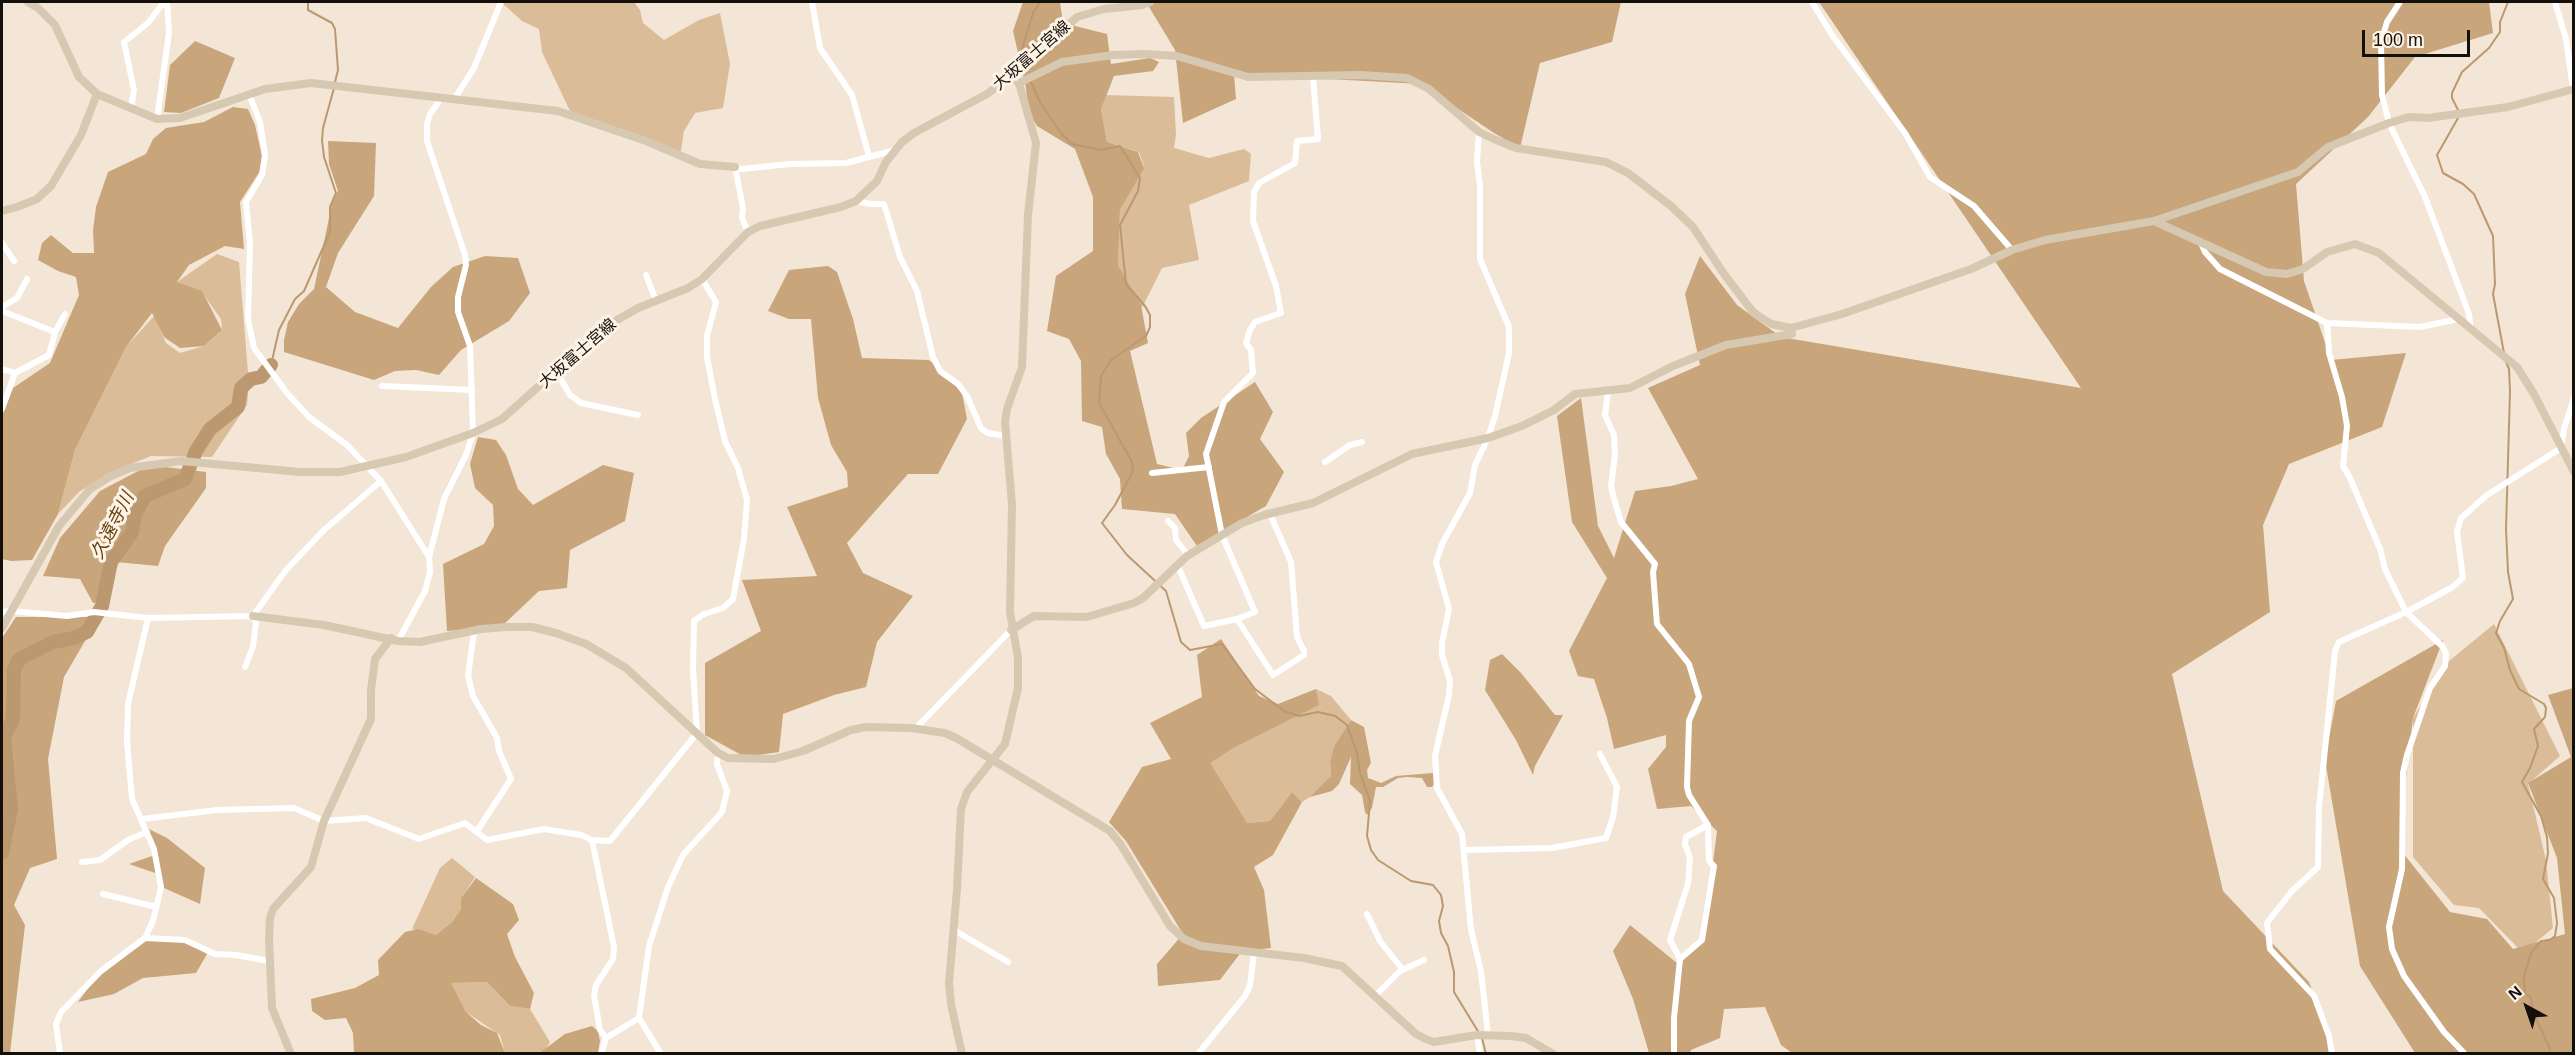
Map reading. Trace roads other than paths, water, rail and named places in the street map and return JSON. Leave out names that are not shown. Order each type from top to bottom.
[{"type":"street","points":[[28,2],[38,4],[55,25],[79,77],[97,94],[157,119],[180,118],[249,94],[296,83],[330,84],[558,111],[646,141],[700,164],[741,169],[790,164],[846,163],[895,149]]},
{"type":"street","points":[[131,108],[134,90],[124,42],[148,23],[166,2]]},
{"type":"street","points":[[157,119],[169,33],[166,2]]},
{"type":"street","points":[[455,98],[474,68],[501,2]]},
{"type":"street","points":[[812,2],[820,48],[852,95],[869,156]]},
{"type":"street","name":"大坂富士宮線","points":[[2,628],[6,612],[59,526],[90,489],[110,477],[130,468],[181,461],[300,472],[340,472],[406,457],[473,433],[502,418],[605,327],[622,316],[688,288],[702,279],[748,232],[760,226],[841,207],[856,201],[877,181],[895,149],[915,133],[987,94],[1010,78],[1077,17],[1104,9],[1150,2]]},
{"type":"street","points":[[1812,2],[1832,35],[1905,133],[1930,177],[1974,206],[2012,250]]},
{"type":"street","points":[[2400,2],[2387,22],[2381,42],[2380,80],[2389,123],[2425,197],[2469,314],[2471,330]]},
{"type":"street","points":[[1010,78],[1021,82],[1062,62],[1113,55],[1144,54],[1177,56],[1248,77],[1361,75],[1407,78],[1430,89],[1479,132],[1516,148],[1606,162],[1628,173],[1671,206],[1693,227],[1729,282],[1754,312],[1771,324],[1791,328],[1842,314],[1978,267],[2012,250],[2045,240],[2154,221],[2298,172],[2328,147],[2389,123],[2409,117],[2428,118],[2508,107],[2573,89],[2566,39],[2554,2]]},
{"type":"street","points":[[1177,563],[1204,626],[1237,619],[1254,612],[1222,535],[1206,453],[1224,402],[1253,373],[1251,350],[1246,343],[1248,334],[1255,322],[1281,313],[1276,286],[1253,221],[1253,199],[1259,183],[1294,163],[1298,141],[1318,138],[1313,77]]},
{"type":"street","points":[[963,1053],[951,1004],[949,983],[961,809],[967,792],[1005,744],[1018,688],[1017,658],[1010,612],[1012,504],[1005,436],[1007,409],[1022,367],[1028,215],[1036,143],[1021,82]]},
{"type":"street","points":[[2,211],[37,199],[51,186],[81,135],[97,94]]},
{"type":"street","points":[[249,94],[260,122],[265,155],[262,175],[246,202],[250,243],[248,319],[254,348],[309,417],[347,445],[381,481],[429,557]]},
{"type":"street","points":[[291,1053],[272,1008],[269,961],[270,918],[273,909],[310,867],[324,821],[371,719],[371,690],[375,659],[395,639],[425,591],[429,557],[444,499],[466,455],[473,433],[470,346],[458,312],[458,297],[466,265],[465,255],[427,141],[427,124],[430,114],[442,97]]},
{"type":"street","points":[[1479,132],[1477,162],[1480,185],[1480,259],[1509,327],[1509,353],[1488,438],[1475,465],[1465,505],[1442,544],[1436,562],[1449,609],[1442,655],[1450,681],[1435,756],[1437,789],[1462,834],[1470,930],[1481,971],[1488,1035]]},
{"type":"street","points":[[735,167],[743,208],[742,218],[748,232]]},
{"type":"street","points":[[856,201],[884,204],[896,248],[917,291],[933,357],[940,371],[958,384],[968,396],[981,428],[988,433],[1005,436]]},
{"type":"street","points":[[2154,221],[2266,272],[2288,274],[2303,269],[2326,252],[2355,244],[2367,247],[2399,268],[2517,367],[2574,472]]},
{"type":"street","points":[[2200,241],[2205,252],[2220,269],[2327,323],[2420,327],[2458,319]]},
{"type":"street","points":[[2,243],[14,261]]},
{"type":"street","points":[[646,275],[656,301]]},
{"type":"street","points":[[2,307],[17,298],[27,279]]},
{"type":"street","points":[[142,819],[183,812],[294,808],[324,821],[366,818],[419,839],[465,823],[487,840],[544,829],[581,835],[592,840],[610,841],[697,733],[693,669],[694,621],[704,614],[723,608],[733,599],[744,539],[747,500],[738,468],[725,441],[707,357],[707,336],[716,302],[702,279]]},
{"type":"street","points":[[2,311],[54,332]]},
{"type":"street","points":[[2,409],[15,373],[49,355],[54,332],[65,314]]},
{"type":"street","points":[[2327,323],[2329,353],[2348,426],[2343,466],[2380,549],[2385,569],[2406,612],[2443,647],[2446,654],[2445,666],[2430,688],[2403,773],[2402,869],[2389,927],[2391,949],[2413,991],[2444,1032],[2465,1053]]},
{"type":"street","points":[[915,729],[1011,630],[1034,616],[1087,617],[1134,603],[1177,563],[1242,523],[1313,503],[1412,454],[1488,438],[1538,419],[1575,394],[1630,388],[1673,366],[1726,345],[1792,334],[1791,328]]},
{"type":"street","points":[[2,369],[15,373]]},
{"type":"street","points":[[556,371],[570,395],[581,403],[638,415]]},
{"type":"street","points":[[382,386],[472,390]]},
{"type":"street","points":[[1608,392],[1605,415],[1614,435],[1615,455],[1611,486],[1614,499],[1621,522],[1655,564],[1653,582],[1657,624],[1689,664],[1699,697],[1689,721],[1687,787],[1689,795],[1708,825],[1709,861],[1714,866],[1704,934],[1696,946],[1680,959]]},
{"type":"street","points":[[2332,1053],[2329,1036],[2314,996],[2270,949],[2267,923],[2292,891],[2318,867],[2319,808],[2336,651],[2339,642],[2406,612],[2451,588],[2463,578],[2457,532],[2461,519],[2468,509],[2561,448],[2564,429],[2574,398]]},
{"type":"street","points":[[1325,462],[1350,445],[1362,442]]},
{"type":"street","points":[[1152,473],[1209,467]]},
{"type":"street","points":[[254,616],[286,570],[324,530],[381,481]]},
{"type":"street","points":[[1237,619],[1273,675],[1304,655],[1297,637],[1291,562],[1270,514]]},
{"type":"street","points":[[1168,521],[1175,528],[1176,540],[1188,555]]},
{"type":"street","points":[[6,612],[67,616],[95,612],[148,618],[254,616],[324,625],[420,642],[501,627],[532,627],[586,644],[626,668],[718,753],[728,758],[743,760],[774,759],[803,751],[851,730],[882,726],[945,733],[1110,831],[1121,844],[1170,926],[1184,939],[1201,946],[1304,958],[1342,966],[1416,1034],[1434,1042],[1477,1035],[1526,1038],[1553,1053]]},
{"type":"street","points":[[244,667],[253,647],[256,623],[254,616]]},
{"type":"street","points":[[60,1053],[56,1024],[61,1012],[101,971],[145,938],[153,921],[161,887],[161,876],[147,832],[132,799],[126,719],[148,618]]},
{"type":"street","points":[[474,632],[468,676],[478,706],[497,738],[499,751],[511,779],[477,831]]},
{"type":"street","points":[[661,1053],[639,1018],[649,946],[668,887],[683,855],[722,812],[727,791],[717,764],[718,753]]},
{"type":"street","points":[[1464,850],[1551,848],[1606,838],[1613,817],[1617,787],[1600,754]]},
{"type":"street","points":[[1674,1053],[1674,1018],[1680,959],[1670,940],[1688,884],[1690,858],[1685,844],[1686,837],[1701,826],[1708,825]]},
{"type":"street","points":[[82,862],[100,861],[128,840],[147,832]]},
{"type":"street","points":[[592,840],[614,947],[613,960],[596,985],[594,995],[600,1030],[606,1038]]},
{"type":"street","points":[[103,894],[156,907]]},
{"type":"street","points":[[1367,914],[1380,941],[1403,970]]},
{"type":"street","points":[[954,930],[1008,962]]},
{"type":"street","points":[[145,938],[185,940],[215,954],[269,961]]},
{"type":"street","points":[[1198,1053],[1245,996],[1250,985],[1254,953]]},
{"type":"street","points":[[1376,995],[1403,970],[1424,960]]},
{"type":"street","points":[[602,1053],[606,1038],[639,1018]]},
{"type":"street","points":[[1477,1035],[1480,1053]]},
{"type":"waterway","points":[[308,2],[308,10],[332,23],[335,29],[338,70],[335,82]]},
{"type":"waterway","points":[[1023,64],[1021,59],[1024,42],[1033,13],[1040,2]]},
{"type":"waterway","points":[[2459,112],[2452,93],[2462,72],[2489,48],[2500,32],[2500,22],[2508,2]]},
{"type":"waterway","points":[[1030,80],[1041,104],[1061,133],[1072,144],[1101,150],[1120,146],[1140,178],[1138,191],[1120,225],[1126,284],[1145,306],[1150,315],[1150,327],[1146,336],[1111,360],[1101,376],[1099,403],[1132,462],[1133,471],[1115,505],[1102,523],[1127,555],[1166,591],[1181,642],[1190,650],[1222,644],[1255,689],[1284,711],[1299,716],[1318,712],[1335,716],[1347,725],[1370,801],[1367,836],[1371,850],[1378,860],[1411,881],[1433,885],[1441,895],[1443,906],[1439,921],[1454,972],[1454,992],[1479,1033]]},
{"type":"waterway","points":[[271,365],[279,330],[295,299],[304,291],[330,232],[330,207],[336,193],[324,157],[322,140],[334,88]]},
{"type":"waterway","points":[[2458,118],[2437,155],[2443,173],[2463,184],[2474,194],[2493,236],[2495,284],[2493,294],[2504,353]]},
{"type":"waterway","points":[[2506,362],[2509,369],[2510,391],[2506,529],[2508,572],[2513,599],[2496,633],[2519,689],[2544,704],[2546,708],[2545,717],[2534,729],[2538,746],[2522,782],[2541,816],[2547,837],[2548,853],[2543,879],[2554,898],[2557,923],[2555,936],[2550,940],[2541,941],[2531,953],[2524,977],[2525,993],[2531,998],[2533,1012],[2550,1049],[2549,1054]]},
{"type":"waterway","name":"久遠寺川","points":[[2,853],[11,809],[4,737],[13,719],[14,670],[19,659],[53,642],[74,638],[87,632],[102,606],[111,562],[132,532],[135,514],[145,496],[185,479],[196,451],[210,429],[238,407],[241,388],[251,379],[261,377],[271,365]]},
{"type":"waterway","points":[[1482,1038],[1486,1054]]}]
